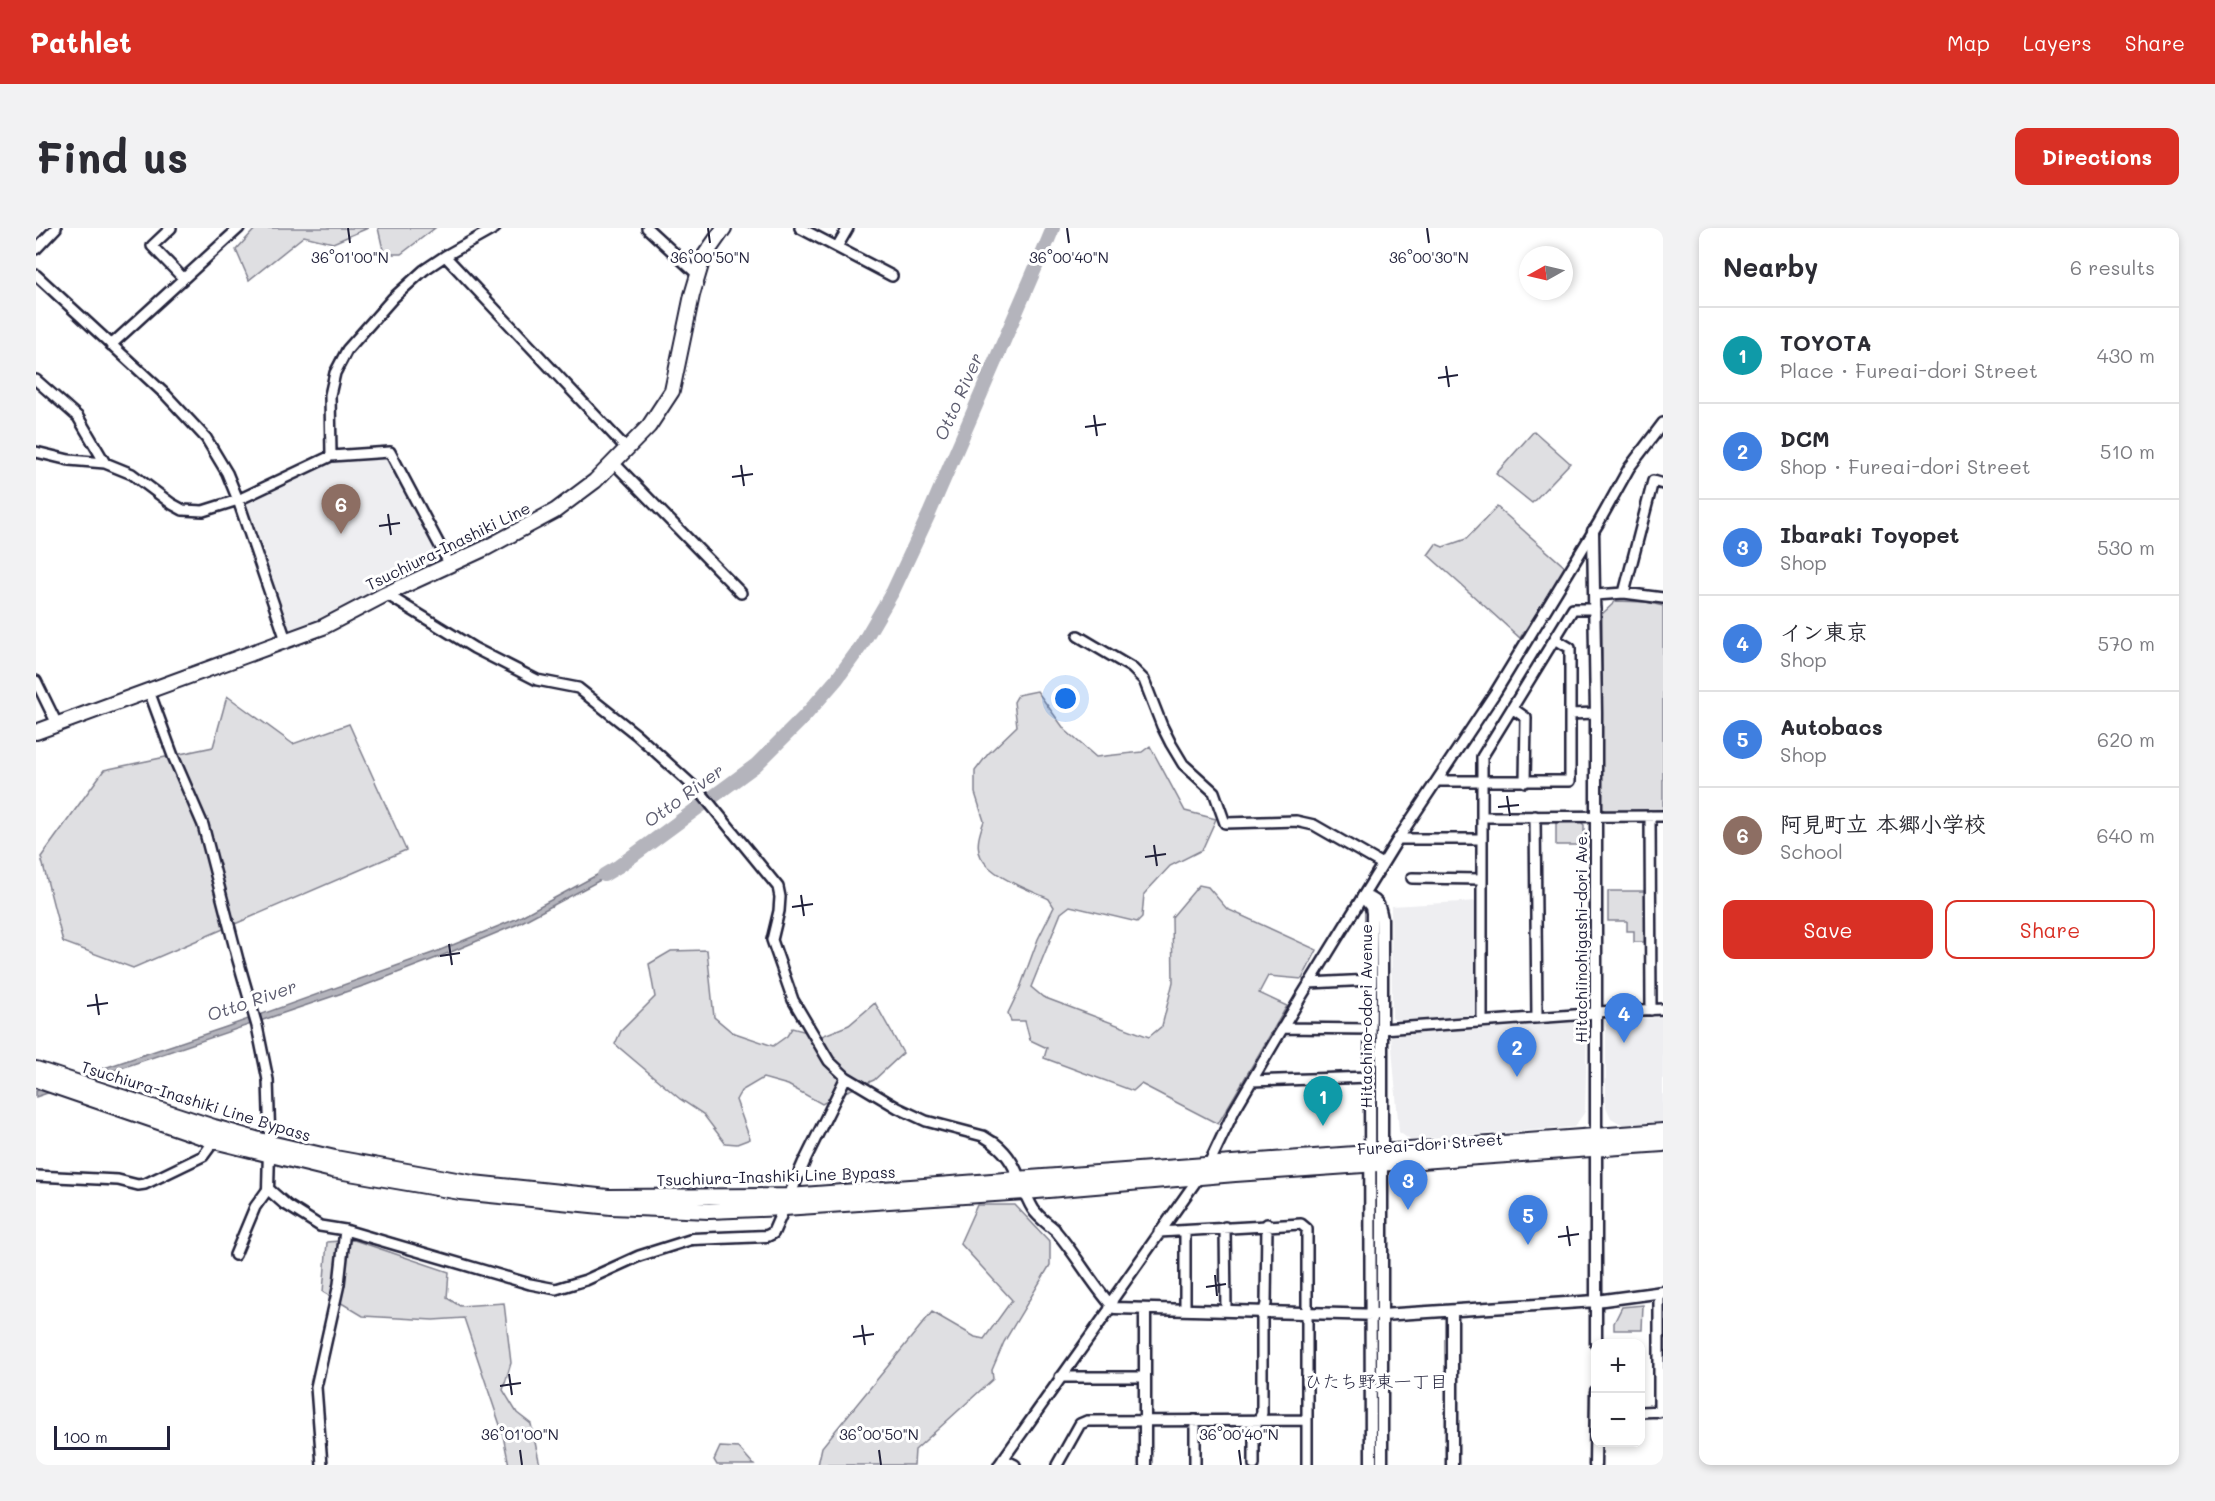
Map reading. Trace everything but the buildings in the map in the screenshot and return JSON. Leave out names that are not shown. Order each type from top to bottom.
[{"type":"main road","name":"Tsuchiura-Inashiki Line","points":[[36,732],[323,627],[386,594],[486,548],[555,511],[595,481],[627,449],[649,426],[672,391],[692,295],[703,258],[724,228]]},
{"type":"main road","name":"Tsuchiura-Inashiki Line Bypass","points":[[36,1069],[269,1149]]},
{"type":"main road","name":"Tsuchiura-Inashiki Line Bypass","points":[[36,1080],[214,1140],[425,1176],[516,1189],[608,1197],[787,1202],[1025,1192],[1199,1177]]},
{"type":"main road","name":"Fureai-dori Street","points":[[1595,1143],[1663,1131]]},
{"type":"main road","name":"Fureai-dori Street","points":[[1199,1177],[1376,1159],[1595,1143],[1663,1144]]},
{"type":"main road","name":"Fureai-dori Street","points":[[1208,1166],[1376,1159]]},
{"type":"main road","name":"Tsuchiura-Inashiki Line Bypass","points":[[787,1202],[1020,1178],[1208,1166]]},
{"type":"street","points":[[36,249],[56,228]]},
{"type":"street","points":[[171,228],[152,246],[183,278]]},
{"type":"street","points":[[111,345],[239,228]]},
{"type":"street","points":[[331,456],[330,394],[335,373],[347,350],[393,298],[424,270],[495,228]]},
{"type":"street","points":[[647,228],[698,275]]},
{"type":"street","points":[[800,228],[892,276]]},
{"type":"street","points":[[837,247],[848,228]]},
{"type":"street","points":[[445,256],[627,449]]},
{"type":"street","points":[[36,275],[166,396],[206,438],[227,473],[238,500],[286,640]]},
{"type":"street","points":[[36,380],[78,417],[105,463]]},
{"type":"street","points":[[1208,1166],[1234,1111],[1382,864],[1495,693],[1629,468],[1663,423]]},
{"type":"street","points":[[36,452],[69,460],[105,463],[132,474],[183,510],[202,511],[238,500],[331,456],[390,452],[450,565]]},
{"type":"street","points":[[613,462],[741,592]]},
{"type":"street","points":[[1624,593],[1653,481],[1663,484]]},
{"type":"street","name":"Hitachiinohigashi-dori Ave.","points":[[1593,531],[1596,713],[1596,1339]]},
{"type":"street","points":[[1595,595],[1624,593],[1663,598]]},
{"type":"street","points":[[386,594],[474,648],[537,680],[578,688],[637,735],[704,797],[778,887],[779,911],[772,940],[793,1000],[829,1061],[846,1077],[898,1108],[926,1121],[983,1136],[994,1143],[1010,1157],[1034,1210],[1067,1244],[1097,1290],[1114,1308],[1185,1308],[1382,1315],[1596,1301],[1661,1292],[1661,1412],[1645,1412]]},
{"type":"street","points":[[1482,1022],[1482,757],[1573,609],[1595,609]]},
{"type":"street","points":[[1078,636],[1132,668],[1144,680],[1162,726],[1172,744],[1184,764],[1214,792],[1225,823],[1296,821],[1314,825],[1382,864]]},
{"type":"street","points":[[1437,781],[1570,781],[1570,648],[1555,639]]},
{"type":"street","points":[[36,681],[57,724]]},
{"type":"street","points":[[149,692],[173,756],[203,825],[257,1026],[268,1080],[268,1189],[255,1207],[235,1255]]},
{"type":"street","points":[[1512,708],[1526,718],[1525,782]]},
{"type":"street","points":[[1570,714],[1596,713]]},
{"type":"street","points":[[1535,816],[1537,1018]]},
{"type":"street","points":[[1650,816],[1651,1010]]},
{"type":"street","points":[[1482,817],[1663,816]]},
{"type":"street","points":[[1398,839],[1482,839]]},
{"type":"street","points":[[1412,878],[1482,879]]},
{"type":"street","name":"Hitachino-odori Avenue","points":[[1363,897],[1371,907],[1372,913],[1371,980],[1376,1029],[1370,1077],[1376,1159],[1382,1315],[1382,1465]]},
{"type":"street","name":"Hitachino-odori Avenue","points":[[1363,897],[1370,897],[1380,906],[1376,1029],[1376,1159],[1370,1314],[1371,1465]]},
{"type":"street","points":[[1310,983],[1371,980]]},
{"type":"street","points":[[1282,1028],[1376,1029],[1663,1009]]},
{"type":"street","points":[[268,1189],[285,1204],[320,1226],[345,1230],[530,1284],[556,1289],[586,1280],[639,1256],[693,1239],[770,1235],[777,1228],[804,1162],[846,1077]]},
{"type":"street","points":[[1252,1081],[1370,1077]]},
{"type":"street","points":[[36,1176],[118,1180],[138,1185],[145,1184],[203,1156],[214,1140]]},
{"type":"street","points":[[1015,1465],[1001,1462],[1199,1177]]},
{"type":"street","points":[[1159,1233],[1267,1224],[1301,1224],[1307,1229],[1307,1465]]},
{"type":"street","points":[[1254,1465],[1254,1428],[1262,1413],[1262,1317],[1266,1304],[1267,1224]]},
{"type":"street","points":[[1225,1227],[1226,1310]]},
{"type":"street","points":[[322,1465],[316,1387],[339,1284],[345,1230]]},
{"type":"street","points":[[1185,1231],[1185,1308]]},
{"type":"street","points":[[1144,1309],[1145,1465]]},
{"type":"street","points":[[1452,1312],[1452,1465]]},
{"type":"street","points":[[1060,1377],[1144,1377]]},
{"type":"street","points":[[1195,1420],[1195,1465]]},
{"type":"street","points":[[1057,1465],[1080,1424],[1087,1421],[1306,1420]]},
{"type":"street","points":[[1595,1447],[1595,1465]]},
{"type":"shaded area","points":[[256,228],[368,228],[333,243],[304,236],[249,280],[236,250]]},
{"type":"shaded area","points":[[378,228],[435,228],[401,254],[384,254]]},
{"type":"shaded area","points":[[1534,431],[1570,463],[1532,503],[1496,474]]},
{"type":"shaded area","points":[[387,457],[441,558],[440,563],[288,635],[244,511],[247,501],[332,460]]},
{"type":"shaded area","points":[[1497,507],[1566,568],[1520,638],[1428,555],[1436,544],[1443,547],[1466,539]]},
{"type":"shaded area","points":[[1616,601],[1646,602],[1663,606],[1663,812],[1606,812],[1602,808],[1602,614]]},
{"type":"shaded area","points":[[1037,691],[1065,730],[1096,757],[1142,752],[1150,746],[1185,811],[1216,819],[1202,850],[1170,866],[1144,894],[1142,917],[1137,922],[1070,906],[1061,913],[1031,987],[1043,997],[1149,1037],[1162,1026],[1173,982],[1172,917],[1199,885],[1208,887],[1227,909],[1317,950],[1302,979],[1268,976],[1259,993],[1287,1006],[1218,1124],[1141,1084],[1133,1091],[1044,1058],[1047,1048],[1030,1040],[1025,1021],[1011,1021],[1008,1013],[1038,939],[1054,907],[1049,899],[993,871],[981,857],[978,844],[984,821],[975,793],[975,771],[988,754],[1017,726],[1014,702],[1018,695]]},
{"type":"shaded area","points":[[227,696],[293,744],[349,724],[406,850],[133,968],[63,942],[41,857],[104,770],[213,747]]},
{"type":"shaded area","points":[[1579,820],[1584,825],[1584,845],[1556,845],[1556,821]]},
{"type":"shaded area","points":[[617,864],[621,869],[518,924],[439,957],[366,985],[36,1097],[36,1091],[226,1027],[438,951],[516,919]]},
{"type":"shaded area","points":[[1608,891],[1647,891],[1644,942],[1634,942],[1634,931],[1627,931],[1627,921],[1608,921]]},
{"type":"shaded area","points":[[1478,901],[1479,1017],[1399,1022],[1392,1018],[1391,906]]},
{"type":"shaded area","points":[[707,950],[714,1017],[732,1032],[773,1046],[787,1036],[792,1028],[822,1036],[849,1025],[875,1003],[903,1053],[874,1080],[822,1104],[788,1085],[763,1078],[741,1091],[736,1100],[750,1139],[737,1144],[725,1143],[703,1114],[680,1099],[615,1044],[621,1031],[655,997],[649,964],[671,951]]},
{"type":"shaded area","points":[[1663,1017],[1663,1122],[1623,1125],[1611,1118],[1606,1107],[1606,1025],[1611,1021]]},
{"type":"shaded area","points":[[1581,1020],[1587,1027],[1585,1112],[1574,1127],[1410,1140],[1399,1132],[1391,1036],[1396,1033]]},
{"type":"shaded area","points":[[977,1205],[1015,1205],[1050,1242],[1050,1265],[1004,1342],[992,1370],[993,1379],[915,1450],[914,1465],[818,1465],[822,1447],[932,1312],[975,1337],[984,1339],[1012,1300],[960,1243]]},
{"type":"shaded area","points":[[354,1240],[449,1272],[447,1298],[460,1306],[504,1303],[511,1363],[503,1390],[517,1413],[531,1424],[540,1465],[509,1465],[502,1431],[464,1318],[433,1320],[363,1316],[323,1292],[327,1242]]},
{"type":"shaded area","points":[[1643,1305],[1642,1330],[1614,1330],[1614,1323],[1622,1307]]},
{"type":"shaded area","points":[[720,1447],[739,1448],[754,1465],[717,1465],[714,1460]]},
{"type":"waterway","name":"Otto River","points":[[1041,257],[1053,228]]},
{"type":"waterway","name":"Otto River","points":[[604,875],[756,765],[804,717],[837,679],[861,646],[893,591],[929,514],[1038,262]]},
{"type":"place","name":"阿見町立 本郷小学校","points":[[341,534]]},
{"type":"place","name":"イン東京","points":[[1624,1043]]},
{"type":"place","name":"DCM","points":[[1517,1077]]},
{"type":"place","name":"TOYOTA","points":[[1323,1126]]},
{"type":"place","name":"Ibaraki Toyopet","points":[[1408,1210]]},
{"type":"place","name":"Autobacs","points":[[1528,1245]]},
{"type":"district","name":"ひたち野東一丁目","points":[[1376,1382]]}]
